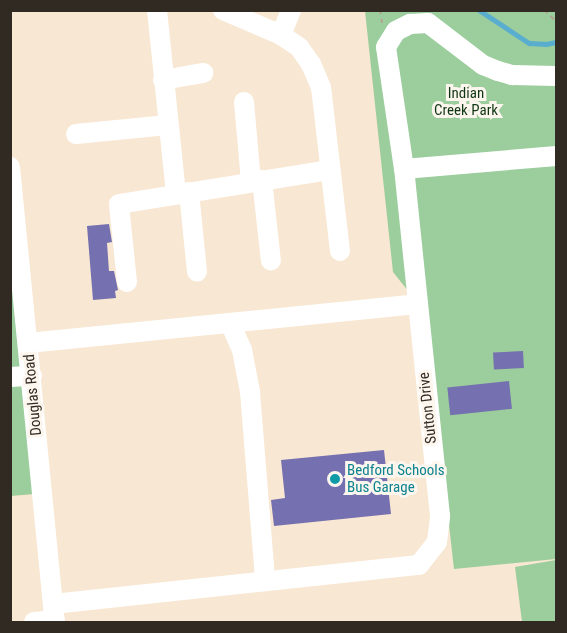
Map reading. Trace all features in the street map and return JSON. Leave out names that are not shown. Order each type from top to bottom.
[{"type":"street","points":[[157,10],[168,125],[197,272]]},
{"type":"street","points":[[223,10],[281,35],[299,47],[311,64],[321,87],[340,251]]},
{"type":"street","points":[[281,35],[291,10]]},
{"type":"street","name":"Sutton Drive","points":[[34,622],[54,616],[265,580],[419,565],[437,542],[440,516],[404,169],[386,47],[396,31],[410,24],[428,23],[483,65],[512,75],[556,76]]},
{"type":"street","points":[[163,80],[203,73]]},
{"type":"street","points":[[244,102],[271,261]]},
{"type":"street","points":[[76,134],[168,125]]},
{"type":"street","points":[[404,169],[556,156]]},
{"type":"street","name":"Douglas Road","points":[[10,167],[54,616]]},
{"type":"street","points":[[127,282],[119,204],[330,170]]},
{"type":"street","points":[[28,343],[417,304]]},
{"type":"street","points":[[230,323],[242,350],[250,392],[265,580]]},
{"type":"street","points":[[10,377],[32,376]]},
{"type":"path","points":[[544,10],[556,21]]},
{"type":"green space","name":"Indian Creek Park","points":[[365,11],[556,11],[556,559],[454,569],[425,312],[393,272]]},
{"type":"green space","points":[[10,246],[34,494],[11,496],[10,496]]},
{"type":"green space","points":[[556,560],[556,622],[522,622],[515,567]]},
{"type":"building","points":[[109,224],[112,242],[107,243],[109,271],[114,271],[118,290],[115,291],[116,298],[93,300],[87,226]]},
{"type":"building","points":[[523,351],[524,368],[494,370],[493,353]]},
{"type":"building","points":[[509,381],[512,409],[450,415],[447,387]]},
{"type":"building","name":"Bedford Schools Bus Garage","points":[[384,450],[391,514],[274,526],[271,500],[285,498],[281,460]]},
{"type":"waterway","points":[[479,10],[529,43],[556,42]]},
{"type":"place","name":"Bedford Schools Bus Garage","points":[[335,479]]}]
